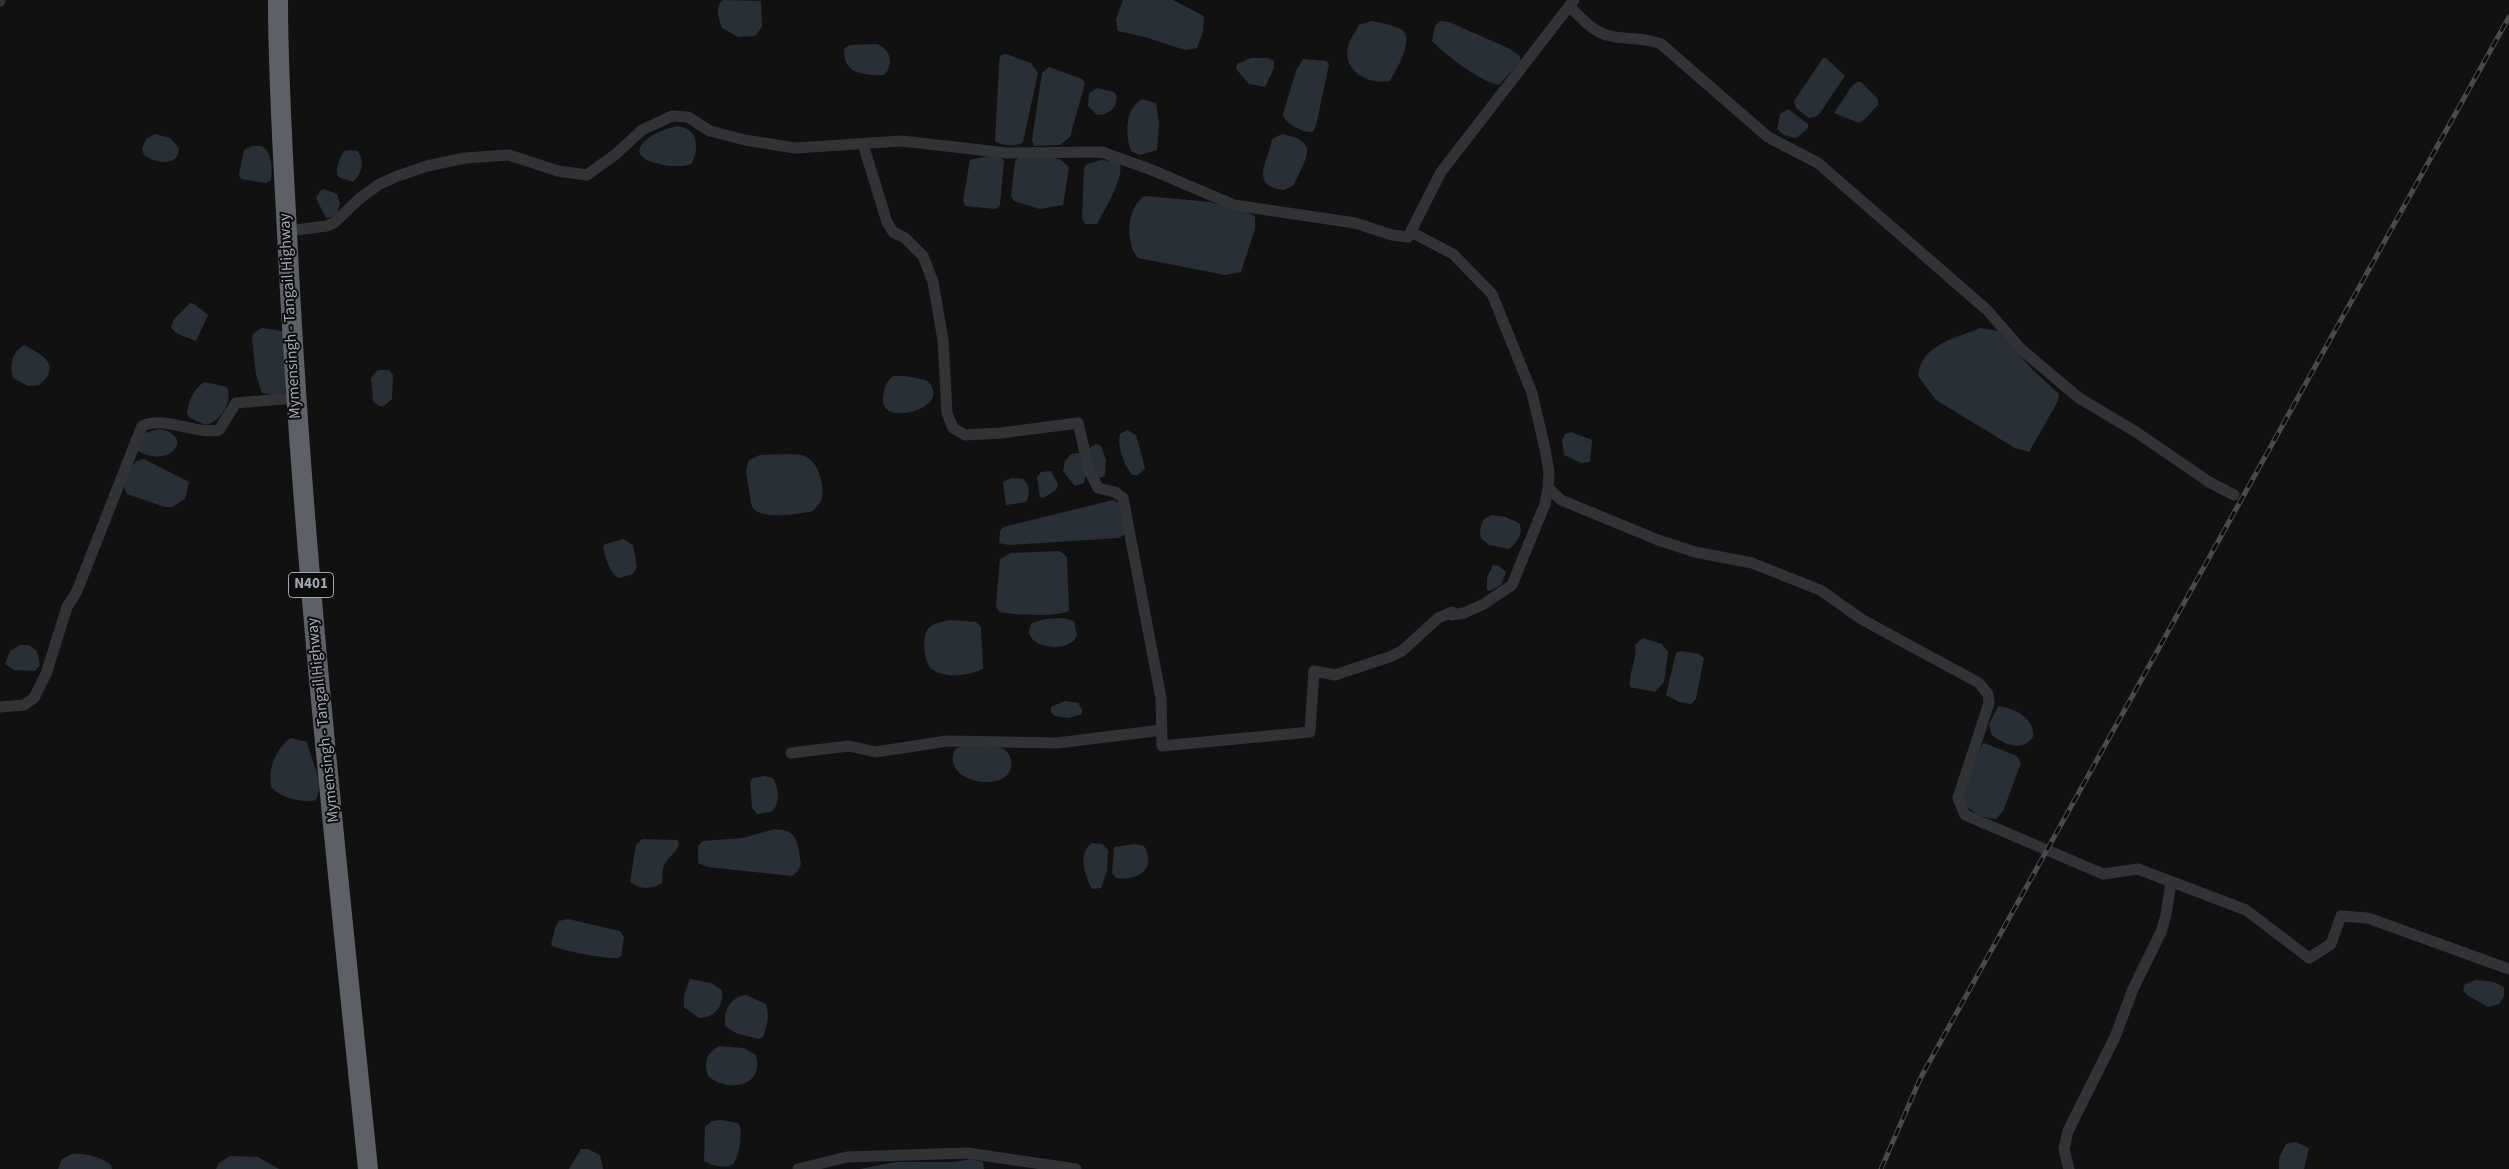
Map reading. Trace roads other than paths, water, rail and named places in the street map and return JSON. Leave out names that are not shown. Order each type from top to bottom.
[{"type":"highway","name":"Mymensingh - Tangail Highway","points":[[278,0],[278,78],[295,398],[308,559],[368,1169]]},
{"type":"street","points":[[287,231],[327,226],[335,222],[378,185],[394,176],[427,166],[465,158],[509,155],[558,171],[587,175],[616,154],[642,130],[672,116],[688,118],[710,130],[745,140],[794,148],[902,141],[1007,152],[1102,152],[1152,170],[1234,205],[1355,222],[1392,236],[1408,237],[1441,172],[1571,3],[1598,32],[1612,37],[1648,38],[1661,44],[1768,137],[1818,164],[1987,310],[2041,368],[2078,398],[2136,432],[2209,482],[2234,495]]},
{"type":"street","points":[[863,144],[887,222],[894,232],[905,238],[923,256],[933,282],[943,340],[947,413],[953,428],[966,434],[1001,433],[1078,423],[1089,470],[1098,488],[1114,492],[1123,498],[1161,698],[1162,746],[1310,732],[1314,670],[1324,674],[1335,675],[1392,656],[1402,651],[1438,618],[1452,612],[1451,615],[1464,613],[1484,604],[1512,585],[1546,504],[1548,488],[1549,472],[1545,448],[1532,393],[1492,294],[1453,254],[1411,232]]},
{"type":"street","points":[[0,707],[24,705],[34,698],[46,674],[67,607],[77,591],[142,426],[153,422],[209,432],[219,430],[236,403],[295,398]]},
{"type":"street","points":[[1548,488],[1561,500],[1658,540],[1695,552],[1752,564],[1820,590],[1863,620],[1979,683],[1988,694],[1990,703],[1958,798],[1965,816],[2103,874],[2138,869],[2246,910],[2309,958],[2331,944],[2341,916],[2368,918],[2509,969]]},
{"type":"street","points":[[791,753],[849,746],[876,752],[947,741],[1057,743],[1162,730]]},
{"type":"street","points":[[2069,1169],[2064,1149],[2068,1132],[2114,1037],[2160,932],[2166,915],[2171,882]]},
{"type":"street","points":[[798,1169],[847,1157],[966,1153],[1076,1169]]},
{"type":"railway","points":[[1881,1169],[1921,1077],[2509,17]]}]
